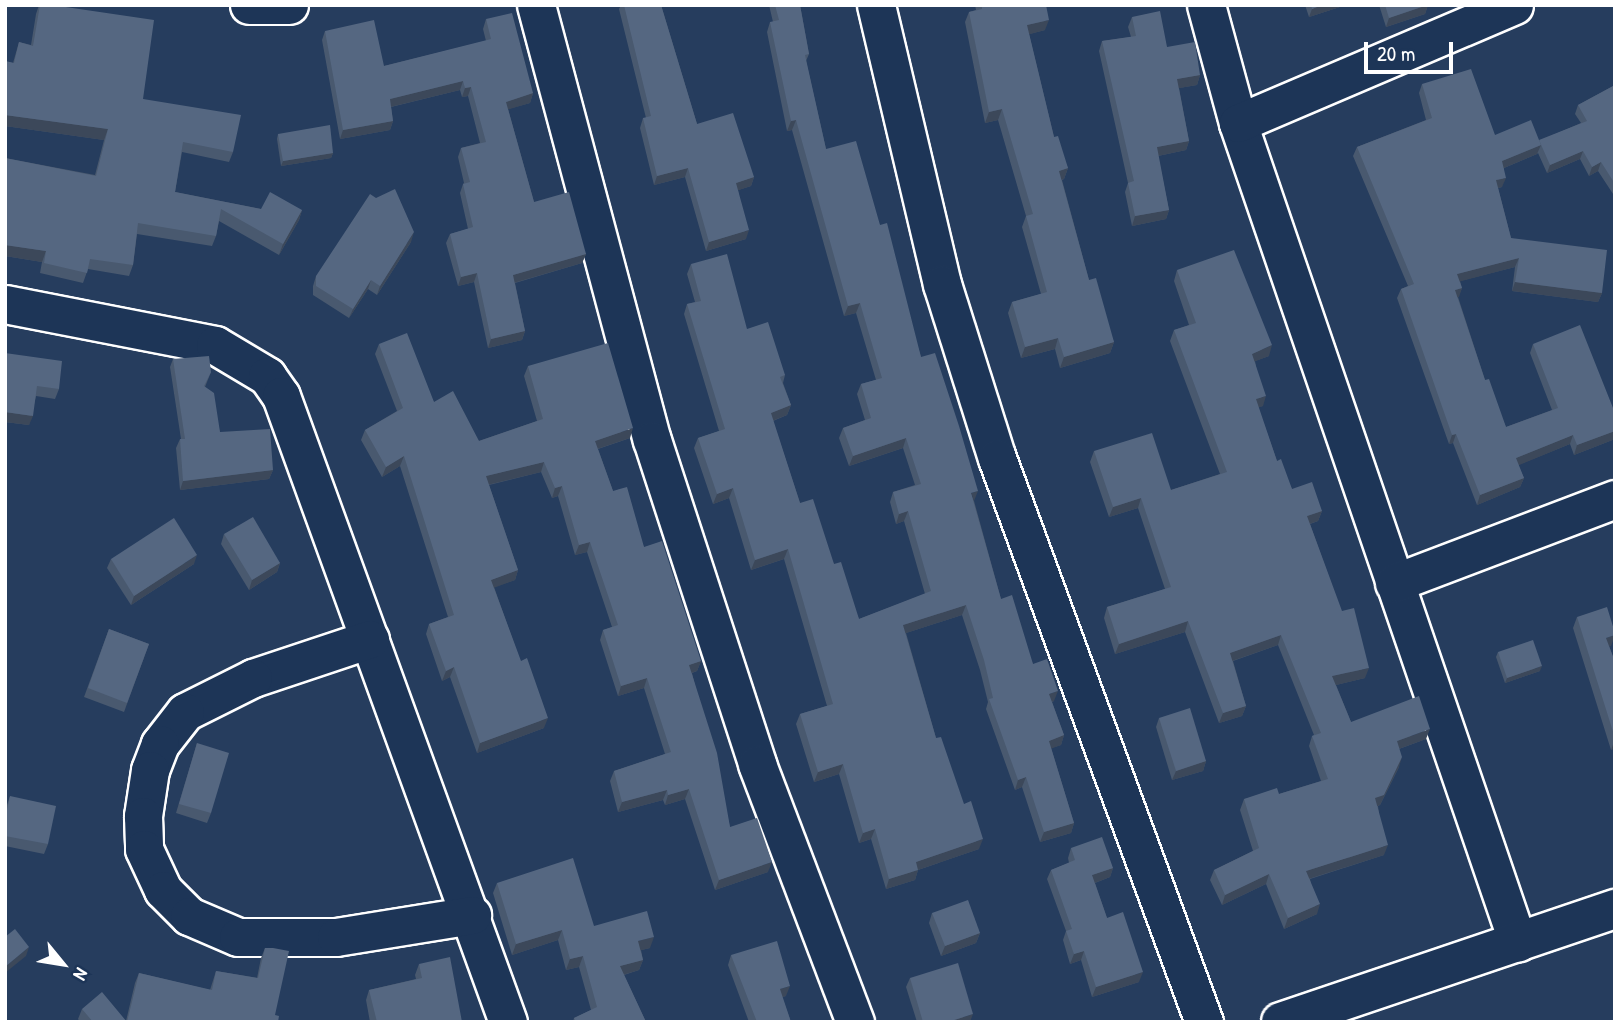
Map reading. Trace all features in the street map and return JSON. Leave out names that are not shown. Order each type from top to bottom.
[{"type":"street","points":[[249,5],[289,5]]},
{"type":"street","points":[[536,5],[652,440],[757,764],[855,1022]]},
{"type":"street","points":[[876,5],[942,284],[997,458],[1204,1022]]},
{"type":"street","points":[[1206,5],[1238,123],[1518,943]]},
{"type":"street","points":[[1238,123],[1514,5]]},
{"type":"street","points":[[5,304],[215,345],[267,376],[281,396],[472,915],[508,1022]]},
{"type":"street","points":[[1394,583],[1615,499]]},
{"type":"street","points":[[370,639],[253,678],[185,712],[160,744],[150,771],[144,849],[163,890],[189,916],[238,937],[337,937],[472,915]]},
{"type":"street","points":[[1282,1022],[1615,909]]},
{"type":"building","points":[[40,5],[154,20],[143,99],[241,115],[233,152],[183,142],[175,192],[261,209],[270,192],[302,210],[283,244],[221,209],[216,236],[138,223],[133,265],[90,259],[87,273],[44,263],[46,251],[5,245],[5,158],[96,176],[108,129],[5,115],[5,61],[14,63],[19,42],[33,46]]},
{"type":"building","points":[[624,5],[661,5],[697,124],[733,113],[754,177],[736,183],[749,230],[709,242],[688,168],[657,176],[643,118],[651,116]]},
{"type":"building","points":[[775,5],[800,5],[809,54],[805,55],[826,149],[856,141],[880,225],[887,223],[921,357],[935,353],[959,426],[978,491],[971,493],[1001,599],[1012,595],[1033,664],[1047,659],[1058,691],[1049,694],[1064,735],[1049,741],[1074,823],[1044,832],[1026,777],[1018,780],[989,699],[993,698],[984,660],[966,605],[903,625],[936,738],[941,737],[964,804],[971,801],[983,839],[916,862],[918,870],[889,879],[875,829],[863,833],[843,764],[818,772],[800,714],[833,704],[788,549],[755,560],[733,488],[717,494],[698,438],[725,429],[687,304],[701,301],[691,264],[727,254],[747,329],[768,322],[785,375],[780,377],[791,405],[771,413],[800,503],[813,499],[834,564],[841,562],[859,619],[931,591],[908,511],[899,514],[893,492],[921,484],[906,438],[853,456],[843,428],[871,418],[861,384],[882,378],[860,303],[848,306],[796,120],[791,121],[770,22],[779,20]]},
{"type":"building","points":[[982,5],[1046,5],[1049,20],[1027,25],[1054,137],[1058,136],[1068,168],[1059,171],[1089,280],[1096,278],[1114,342],[1064,357],[1058,338],[1025,347],[1012,302],[1047,292],[1026,216],[1033,214],[1002,109],[989,112],[969,12],[982,9]]},
{"type":"building","points":[[1385,5],[1427,5],[1389,18]]},
{"type":"building","points":[[1160,11],[1167,47],[1195,42],[1200,75],[1177,79],[1189,141],[1157,147],[1169,210],[1135,216],[1128,183],[1134,181],[1102,41],[1136,36],[1132,17]]},
{"type":"building","points":[[512,13],[533,93],[506,102],[534,202],[569,192],[586,254],[513,275],[525,331],[491,339],[477,273],[461,277],[450,234],[473,227],[463,184],[470,182],[461,148],[486,142],[471,87],[465,88],[463,81],[390,99],[393,121],[343,130],[325,31],[374,20],[384,66],[491,39],[486,19]]},
{"type":"building","points":[[1471,69],[1495,135],[1531,120],[1541,145],[1502,161],[1506,178],[1496,180],[1511,238],[1607,250],[1602,293],[1515,282],[1519,258],[1457,274],[1462,288],[1455,290],[1485,380],[1489,379],[1506,427],[1558,408],[1533,344],[1580,325],[1615,413],[1615,431],[1577,445],[1573,435],[1516,458],[1524,478],[1480,495],[1456,434],[1452,435],[1401,289],[1414,284],[1357,147],[1432,118],[1422,84]]},
{"type":"building","points":[[1615,85],[1615,184],[1601,162],[1592,167],[1583,151],[1550,165],[1539,140],[1587,121],[1578,105]]},
{"type":"building","points":[[330,125],[333,153],[283,161],[278,134]]},
{"type":"building","points":[[395,189],[414,232],[380,286],[371,280],[353,309],[316,286],[316,276],[370,194],[376,198]]},
{"type":"building","points":[[1234,250],[1272,345],[1252,354],[1266,396],[1256,399],[1277,461],[1281,459],[1292,489],[1312,482],[1322,511],[1307,516],[1342,611],[1354,608],[1369,668],[1332,676],[1351,722],[1419,696],[1430,729],[1397,741],[1402,757],[1384,795],[1375,798],[1388,845],[1306,871],[1320,904],[1288,918],[1269,874],[1225,895],[1214,870],[1259,848],[1244,799],[1277,788],[1279,794],[1328,779],[1312,736],[1321,733],[1281,635],[1230,653],[1246,706],[1223,713],[1188,621],[1119,644],[1107,607],[1171,587],[1141,498],[1113,507],[1094,451],[1152,433],[1171,490],[1227,472],[1174,330],[1196,323],[1177,270]]},
{"type":"building","points":[[407,333],[434,402],[453,391],[479,441],[543,419],[528,366],[608,343],[633,428],[595,441],[613,491],[627,487],[644,547],[662,541],[701,661],[689,665],[717,753],[730,827],[757,818],[772,862],[719,880],[689,789],[668,795],[667,790],[622,802],[614,771],[671,752],[647,678],[621,686],[603,630],[618,625],[590,542],[579,545],[562,486],[555,488],[544,462],[486,476],[518,570],[491,580],[521,661],[527,658],[548,718],[480,743],[454,667],[446,671],[429,624],[454,615],[404,456],[386,467],[365,430],[403,408],[379,344]]},
{"type":"building","points":[[5,353],[62,361],[59,389],[37,386],[33,416],[5,412]]},
{"type":"building","points":[[209,356],[211,372],[204,386],[214,393],[220,432],[270,429],[273,470],[183,481],[180,439],[185,439],[173,359]]},
{"type":"building","points":[[253,517],[280,563],[252,580],[224,534]]},
{"type":"building","points":[[174,518],[197,555],[134,596],[111,559]]},
{"type":"building","points":[[1607,607],[1615,633],[1606,638],[1615,662],[1615,738],[1577,617]]},
{"type":"building","points":[[109,629],[149,644],[127,703],[88,688]]},
{"type":"building","points":[[1533,640],[1542,666],[1507,678],[1498,652]]},
{"type":"building","points":[[1190,708],[1206,761],[1176,771],[1159,718]]},
{"type":"building","points":[[197,743],[229,753],[211,813],[179,804]]},
{"type":"building","points":[[10,796],[56,806],[48,844],[5,836],[5,819]]},
{"type":"building","points":[[1102,837],[1113,868],[1092,875],[1107,918],[1123,912],[1143,972],[1096,987],[1084,951],[1074,954],[1066,931],[1072,929],[1051,870],[1075,860],[1071,848]]},
{"type":"building","points":[[573,858],[594,926],[647,911],[654,937],[638,941],[643,960],[620,966],[646,1022],[576,1022],[574,1018],[597,1007],[583,956],[570,959],[562,930],[516,944],[497,883]]},
{"type":"building","points":[[968,900],[980,933],[945,946],[932,913]]},
{"type":"building","points":[[15,929],[29,947],[5,967],[5,937]]},
{"type":"building","points":[[777,941],[790,986],[780,989],[791,1022],[757,1022],[731,955]]},
{"type":"building","points":[[265,948],[289,951],[275,1015],[279,1016],[278,1022],[127,1022],[139,973],[212,990],[216,971],[258,978]]},
{"type":"building","points":[[450,957],[462,1022],[377,1022],[369,990],[422,978],[419,964]]},
{"type":"building","points":[[958,963],[973,1014],[948,1022],[923,1022],[910,978]]},
{"type":"building","points":[[102,992],[127,1022],[93,1022],[82,1009]]}]
